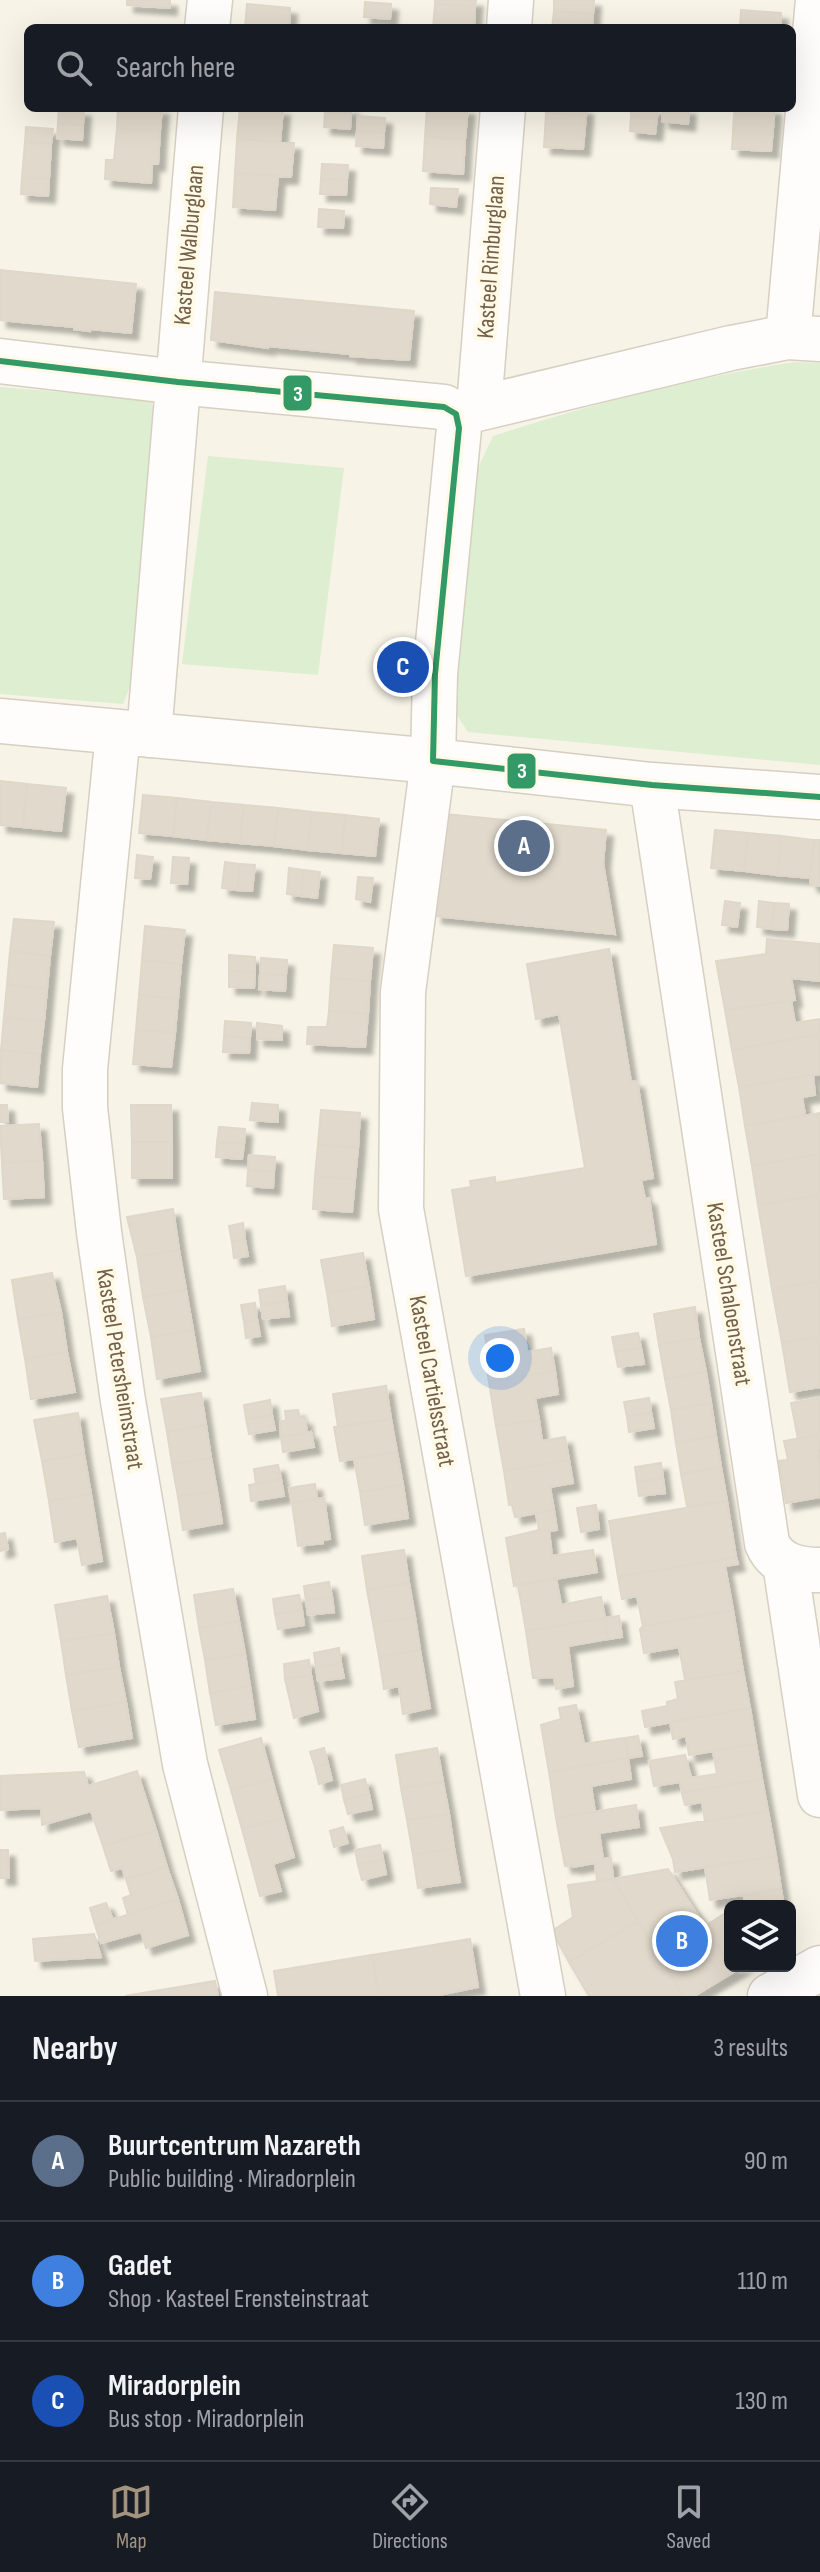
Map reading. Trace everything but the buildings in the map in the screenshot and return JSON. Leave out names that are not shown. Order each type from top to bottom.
[{"type":"street","points":[[207,24],[210,0]]},
{"type":"street","points":[[509,24],[511,0]]},
{"type":"street","points":[[0,361],[467,411],[804,338],[818,0]]},
{"type":"street","name":"Kasteel Walburglaan","points":[[133,734],[178,382],[201,112]]},
{"type":"street","name":"Kasteel Rimburglaan","points":[[433,761],[435,674],[459,428],[467,411],[503,112]]},
{"type":"street","points":[[0,721],[433,761],[652,785],[820,797]]},
{"type":"street","name":"Kasteel Petersheimstraat","points":[[133,734],[85,1069],[85,1108],[93,1193],[123,1401],[185,1764],[245,1996]]},
{"type":"street","name":"Kasteel Cartielsstraat","points":[[433,761],[403,992],[401,1209],[543,1996]]},
{"type":"street","name":"Kasteel Schaloenstraat","points":[[652,785],[767,1543],[776,1558],[802,1566],[820,1795]]},
{"type":"street","points":[[770,1996],[820,1968]]},
{"type":"green space","points":[[795,362],[820,363],[820,765],[468,732],[455,712],[464,578],[478,468],[493,436],[642,393]]},
{"type":"green space","points":[[0,387],[151,400],[156,423],[133,679],[123,704],[0,694]]},
{"type":"green space","points":[[208,456],[344,468],[318,675],[182,664]]},
{"type":"transit line","name":"3","points":[[0,361],[178,382],[444,407],[456,414],[459,428],[435,674],[433,761],[652,785],[820,797]]},
{"type":"place","name":"Miradorplein","points":[[403,667]]},
{"type":"place","name":"Buurtcentrum Nazareth","points":[[524,846]]},
{"type":"place","name":"Gadet","points":[[682,1941]]}]
